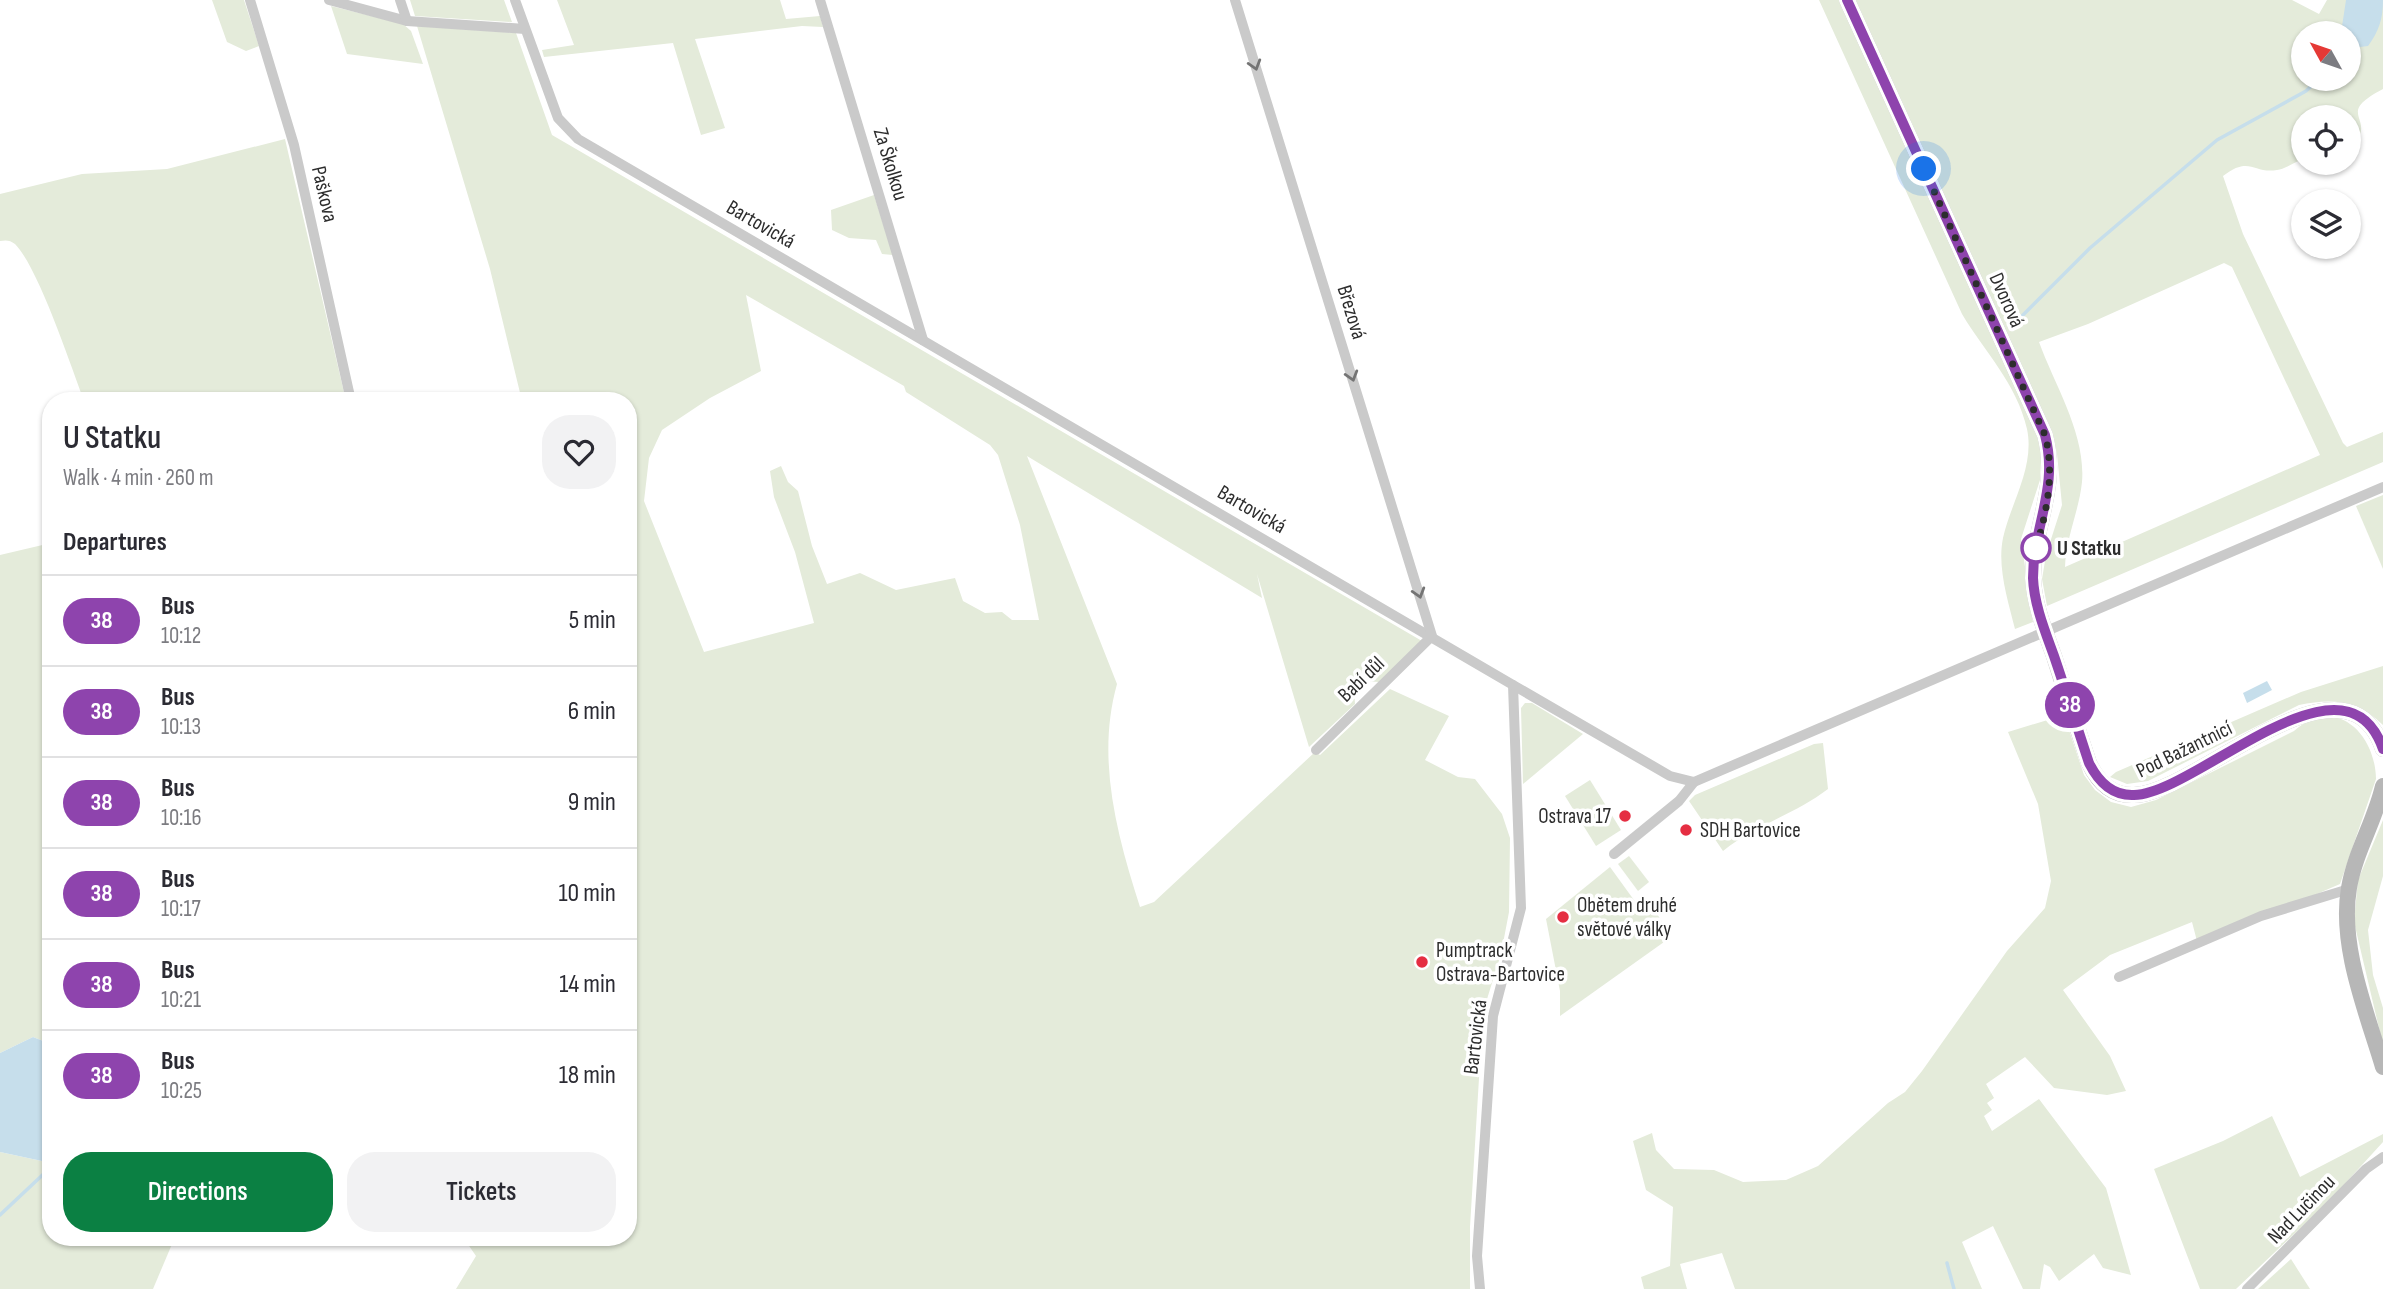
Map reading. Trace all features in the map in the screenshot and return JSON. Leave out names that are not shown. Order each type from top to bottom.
[{"type":"street","name":"Paškova","points":[[250,0],[294,145],[349,392]]},
{"type":"street","points":[[329,0],[407,21],[525,29]]},
{"type":"street","points":[[400,0],[407,21]]},
{"type":"street","name":"Bartovická","points":[[515,0],[558,118],[578,139],[1513,685],[1521,908],[1493,1016],[1478,1256],[1480,1289]]},
{"type":"street","name":"Za Školkou","points":[[820,0],[923,340]]},
{"type":"street","name":"Březová","points":[[1235,0],[1432,636]]},
{"type":"street","name":"Dvorová","points":[[1847,0],[2045,435],[2050,455],[2050,486],[2036,548],[2033,580],[2046,632]]},
{"type":"street","points":[[1614,854],[1679,801],[1694,782],[2383,486]]},
{"type":"street","name":"Pod Bažantnicí","points":[[2046,632],[2089,763],[2098,779],[2118,793],[2135,795],[2157,790],[2284,723],[2317,711],[2342,711],[2361,718],[2375,732],[2383,749]]},
{"type":"street","name":"Babí důl","points":[[1316,750],[1432,636]]},
{"type":"street","points":[[1513,685],[1670,776],[1694,782]]},
{"type":"street","points":[[2383,786],[2348,889],[2347,921],[2354,963],[2383,1067]]},
{"type":"street","points":[[2119,977],[2260,916],[2331,892],[2348,889]]},
{"type":"street","name":"Nad Lučinou","points":[[2247,1289],[2367,1169],[2383,1157]]},
{"type":"green space","points":[[212,0],[244,0],[259,46],[246,51],[227,42]]},
{"type":"green space","points":[[410,0],[504,0],[512,22],[415,16]]},
{"type":"green space","points":[[557,0],[780,0],[786,19],[820,16],[823,27],[802,26],[695,39],[725,128],[701,135],[673,43],[544,57],[542,50],[574,45]]},
{"type":"green space","points":[[1819,0],[1840,0],[2042,445],[2040,480],[2021,539],[2033,622],[2015,629],[2001,561],[2003,538],[2028,457],[2027,429],[2016,397],[1962,314]]},
{"type":"green space","points":[[1855,0],[2292,0],[2319,14],[2327,0],[2383,0],[2383,89],[2361,105],[2291,105],[2291,164],[2269,171],[2239,167],[2223,176],[2243,234],[2343,443],[2347,447],[2383,432],[2383,462],[2047,606],[2042,579],[2046,555],[2062,505],[2057,454],[2051,430]],"holes":[[[2224,263],[2232,267],[2320,455],[2065,567],[2082,482],[2082,464],[2068,410],[2039,342],[2088,324]]]},
{"type":"green space","points":[[331,6],[403,24],[411,31],[423,64],[347,54]]},
{"type":"green space","points":[[417,26],[516,33],[552,135],[1422,641],[1379,682],[1363,681],[1354,690],[1355,704],[1309,747],[1257,574],[1262,598],[1027,456],[1117,684],[1108,740],[1109,769],[1117,825],[1140,907],[1154,902],[1315,752],[1320,755],[1390,689],[1449,716],[1425,760],[1458,777],[1475,779],[1502,814],[1510,838],[1509,912],[1501,954],[1483,1012],[1470,1227],[1470,1289],[456,1289],[476,1256],[469,1246],[637,1246],[637,392],[520,392],[490,269]],"holes":[[[746,295],[904,386],[906,392],[990,445],[998,455],[1020,525],[1039,620],[1012,620],[1002,612],[985,613],[963,601],[955,578],[896,590],[860,573],[827,584],[812,546],[798,491],[788,482],[781,466],[770,471],[774,497],[795,552],[814,623],[704,652],[644,501],[649,458],[662,430],[710,398],[761,371]]]},
{"type":"green space","points":[[285,139],[344,392],[81,392],[34,273],[15,244],[0,241],[0,194],[82,174],[167,169]]},
{"type":"green space","points":[[874,195],[893,255],[882,254],[876,240],[849,238],[832,230],[831,210]]},
{"type":"green space","points":[[2383,495],[2383,569],[2356,506]]},
{"type":"green space","points":[[42,545],[42,1040],[33,1037],[0,1053],[0,555]]},
{"type":"green space","points":[[2383,666],[2383,725],[2364,710],[2344,703],[2299,705],[2148,781],[2127,784],[2110,777],[2116,772],[2301,692]]},
{"type":"green space","points":[[1525,703],[1532,703],[1583,734],[1523,784],[1521,708]]},
{"type":"green space","points":[[2064,715],[2084,775],[2095,790],[2111,802],[2131,807],[2156,800],[2309,721],[2324,717],[2337,718],[2360,733],[2374,762],[2376,779],[2340,884],[2198,945],[2192,922],[2110,955],[2063,990],[2110,1056],[2126,1091],[2107,1095],[2054,1088],[2025,1057],[1986,1084],[1994,1098],[1987,1103],[1992,1110],[1984,1116],[1992,1131],[2039,1099],[2106,1188],[2131,1275],[2103,1268],[2094,1254],[2059,1281],[2050,1267],[2044,1264],[2040,1289],[2023,1289],[1993,1226],[1962,1242],[1982,1289],[1735,1289],[1722,1253],[1680,1264],[1687,1289],[1644,1289],[1641,1277],[1670,1266],[1673,1207],[1646,1190],[1633,1141],[1652,1133],[1656,1150],[1674,1169],[1714,1170],[1743,1182],[1786,1180],[1818,1166],[1888,1103],[1905,1092],[2007,951],[2045,908],[2051,881],[2038,804],[2008,732]]},
{"type":"green space","points":[[1823,743],[1828,789],[1723,851],[1689,801],[1695,795],[1814,744]]},
{"type":"green space","points":[[1590,780],[1621,830],[1596,846],[1565,796]]},
{"type":"green space","points":[[2383,820],[2383,876],[2368,930],[2373,975],[2383,1008],[2383,1045],[2354,922],[2358,880]]},
{"type":"green space","points":[[1629,856],[1649,882],[1638,891],[1618,864]]},
{"type":"green space","points":[[1610,867],[1639,907],[1650,902],[1671,937],[1560,1016],[1560,991],[1546,919]]},
{"type":"green space","points":[[2272,1116],[2300,1177],[2383,1134],[2383,1142],[2330,1200],[2236,1289],[2200,1289],[2154,1169],[2223,1141]]},
{"type":"green space","points":[[0,1152],[42,1161],[42,1246],[171,1246],[153,1289],[0,1289]]},
{"type":"green space","points":[[2291,1259],[2310,1289],[2258,1289]]},
{"type":"water","points":[[2346,0],[2383,0],[2380,24],[2368,46],[2361,47],[2361,21],[2343,21]]},
{"type":"water","points":[[2267,681],[2272,690],[2247,703],[2243,693]]},
{"type":"water","points":[[33,1037],[42,1040],[42,1161],[0,1152],[0,1053]]},
{"type":"waterway","points":[[2015,323],[2090,248],[2217,140],[2306,91]]},
{"type":"waterway","points":[[0,1215],[42,1175]]},
{"type":"waterway","points":[[1947,1263],[1954,1289]]},
{"type":"bus line","name":"38","points":[[1847,0],[2045,435],[2051,474],[2036,548],[2033,580],[2042,620],[2089,763],[2098,779],[2118,793],[2149,793],[2301,715],[2329,709],[2352,714],[2369,723],[2383,749]]},
{"type":"place","name":"U Statku","points":[[2036,548]]},
{"type":"place","name":"Ostrava 17","points":[[1625,816]]},
{"type":"place","name":"SDH Bartovice","points":[[1686,830]]},
{"type":"place","name":"Obětem druhé světové války","points":[[1563,917]]},
{"type":"place","name":"Pumptrack Ostrava-Bartovice","points":[[1422,962]]},
{"type":"route","points":[[1924,169],[2045,435],[2051,474],[2036,548]]}]
